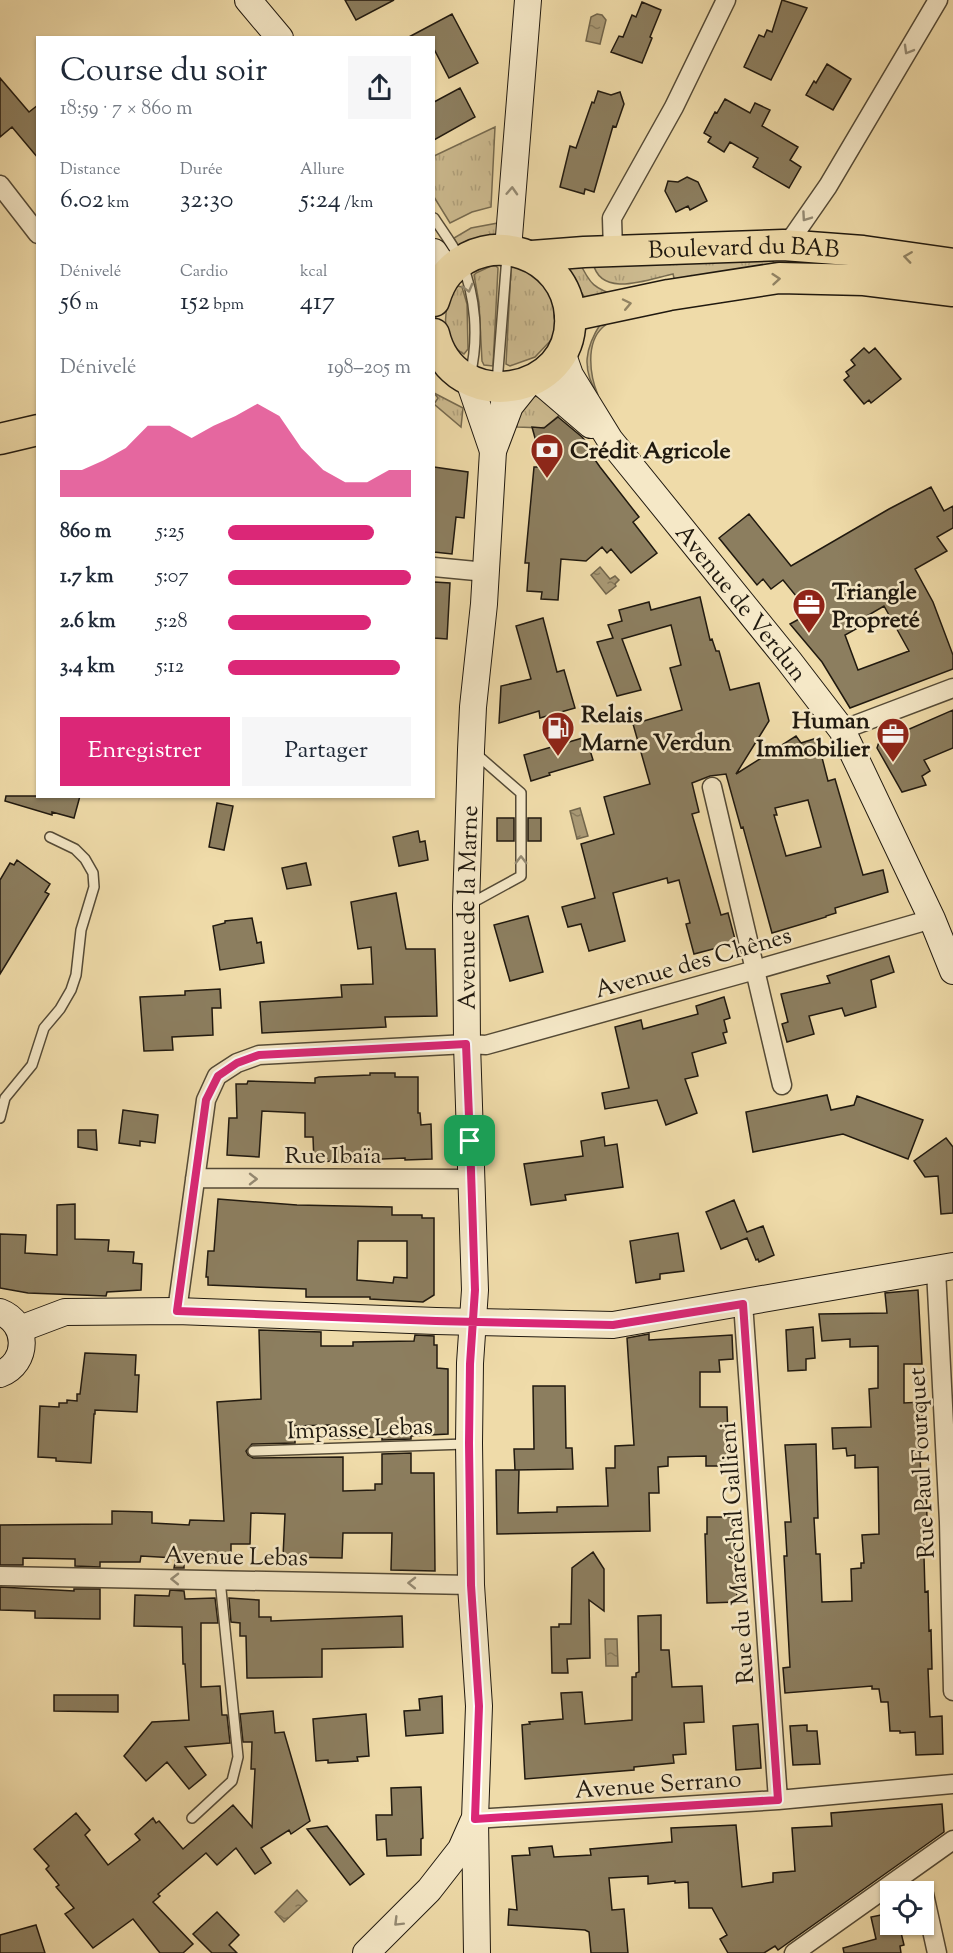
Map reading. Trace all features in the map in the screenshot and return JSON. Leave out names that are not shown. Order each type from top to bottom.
[{"type":"main road","points":[[248,0],[278,36]]},
{"type":"main road","points":[[436,348],[453,369],[483,385],[513,387],[533,380],[550,367],[562,352],[568,335],[570,316],[567,298],[559,281],[547,267],[520,253],[528,0]]},
{"type":"main road","name":"Boulevard du BAB","points":[[441,277],[475,254],[491,249],[520,253],[783,245],[863,251],[953,264]]},
{"type":"main road","name":"Boulevard du BAB","points":[[570,316],[669,295],[779,278],[864,280],[953,291]]},
{"type":"main road","name":"Avenue de Verdun","points":[[562,352],[570,375],[610,440],[842,730],[932,919],[953,971]]},
{"type":"main road","name":"Avenue de la Marne","points":[[493,451],[510,406],[533,380]]},
{"type":"main road","name":"Avenue de Verdun","points":[[533,380],[610,440]]},
{"type":"main road","name":"Avenue de la Marne","points":[[477,1953],[475,1819],[479,1706],[471,1585],[469,1443],[475,1290],[466,1044],[466,906],[473,707],[486,572],[493,451],[483,385]]},
{"type":"main road","points":[[0,439],[36,430]]},
{"type":"main road","points":[[20,1329],[65,1312],[177,1311],[613,1325],[945,1268]]},
{"type":"main road","points":[[0,1312],[14,1321],[20,1329],[22,1339],[19,1358],[14,1366],[0,1374]]},
{"type":"main road","points":[[366,1953],[429,1890],[461,1849],[475,1819]]},
{"type":"main road","points":[[429,1890],[449,1886],[457,1888],[464,1892],[476,1906]]},
{"type":"street","points":[[613,251],[612,218],[674,107],[726,0]]},
{"type":"street","points":[[783,245],[794,235],[828,186],[938,0]]},
{"type":"street","points":[[0,185],[36,231]]},
{"type":"street","points":[[435,567],[486,572]]},
{"type":"street","points":[[842,730],[953,688]]},
{"type":"street","points":[[712,787],[782,1084]]},
{"type":"street","name":"Avenue des Chênes","points":[[177,1311],[206,1100],[218,1076],[237,1063],[259,1055],[466,1044],[486,1045],[932,919]]},
{"type":"street","name":"Rue Ibaïa","points":[[195,1178],[471,1179]]},
{"type":"street","name":"Rue Paul Fourquet","points":[[945,1268],[953,1691]]},
{"type":"street","name":"Rue du Maréchal Gallieni","points":[[743,1304],[778,1800]]},
{"type":"street","name":"Avenue Lebas","points":[[0,1576],[471,1585]]},
{"type":"street","name":"Avenue Serrano","points":[[475,1819],[778,1800],[953,1784]]},
{"type":"street","points":[[794,1953],[953,1840]]},
{"type":"street","points":[[915,1868],[921,1881]]},
{"type":"street","points":[[933,1935],[937,1953]]},
{"type":"lane","points":[[435,226],[441,277],[473,306],[476,330],[474,357],[483,385]]},
{"type":"lane","points":[[483,385],[520,253]]},
{"type":"lane","points":[[466,906],[521,876],[521,793],[471,750]]},
{"type":"lane","points":[[0,1118],[4,1098],[32,1065],[44,1028],[60,1009],[71,990],[81,930],[94,887],[93,873],[85,859],[75,849],[50,837]]},
{"type":"lane","name":"Impasse Lebas","points":[[253,1451],[469,1443]]},
{"type":"lane","points":[[192,1818],[232,1781],[238,1758],[220,1580]]},
{"type":"green space","points":[[495,127],[491,207],[472,212],[450,223],[435,199],[435,156]]},
{"type":"green space","points":[[498,223],[496,239],[459,247],[454,238],[471,228]]},
{"type":"green space","points":[[769,255],[777,268],[675,282],[673,274],[639,282],[616,284],[606,281],[598,274],[593,263]]},
{"type":"green space","points":[[579,261],[594,285],[619,297],[585,298],[565,267]]},
{"type":"green space","points":[[491,266],[498,268],[493,366],[484,365],[482,361],[479,303],[474,275]]},
{"type":"green space","points":[[516,266],[528,269],[560,297],[554,337],[535,357],[510,366],[506,364],[511,268]]},
{"type":"green space","points":[[458,286],[462,287],[467,304],[468,349],[464,354],[451,341],[446,322],[448,302]]},
{"type":"green space","points":[[624,316],[605,325],[597,334],[591,351],[591,369],[598,395],[587,367],[591,341],[601,323]]},
{"type":"green space","points":[[435,394],[463,408],[461,427],[435,405],[438,398]]},
{"type":"green space","points":[[534,396],[544,398],[563,412],[544,428],[517,427],[517,414]]},
{"type":"water","points":[[597,14],[602,15],[606,20],[600,44],[586,41],[591,17]]},
{"type":"water","points":[[600,567],[610,579],[615,576],[619,580],[616,586],[606,594],[591,575]]},
{"type":"water","points":[[580,808],[588,836],[577,839],[570,811]]},
{"type":"water","points":[[605,1639],[617,1639],[618,1666],[606,1666]]},
{"type":"water","points":[[297,1890],[307,1901],[284,1922],[275,1912]]},
{"type":"building","points":[[345,0],[394,0],[356,20]]},
{"type":"building","points":[[782,0],[807,8],[771,80],[744,67],[759,35],[764,37],[767,30],[772,32]]},
{"type":"building","points":[[642,2],[661,10],[642,63],[611,52],[619,36],[623,37],[632,15],[636,17]]},
{"type":"building","points":[[452,14],[478,63],[449,78],[435,51],[435,36],[411,36]]},
{"type":"building","points":[[827,64],[851,79],[833,110],[806,95]]},
{"type":"building","points":[[0,78],[29,112],[36,107],[36,156],[12,127],[0,137]]},
{"type":"building","points":[[460,88],[475,117],[435,139],[435,101]]},
{"type":"building","points":[[598,91],[611,95],[620,92],[624,104],[616,127],[613,126],[594,192],[585,189],[584,194],[560,187],[570,146],[576,148]]},
{"type":"building","points":[[725,99],[750,113],[755,103],[770,110],[762,126],[798,147],[790,160],[801,167],[789,188],[753,167],[758,158],[730,142],[724,152],[708,142],[711,137],[704,133]]},
{"type":"building","points":[[687,177],[698,182],[707,201],[690,210],[688,206],[676,212],[665,191],[668,181],[678,182]]},
{"type":"building","points":[[864,348],[869,353],[875,348],[901,379],[871,403],[869,400],[864,404],[844,380],[849,376],[846,372],[855,365],[851,360]]},
{"type":"building","points":[[558,417],[589,445],[586,447],[639,517],[633,522],[657,553],[631,573],[611,549],[607,553],[602,547],[586,561],[561,559],[558,600],[541,599],[542,592],[527,591],[529,563],[525,563],[534,467],[543,467],[532,427],[544,428]]},
{"type":"building","points":[[435,467],[468,472],[464,518],[456,517],[452,554],[435,552]]},
{"type":"building","points":[[931,487],[944,511],[953,506],[953,528],[937,537],[947,551],[915,569],[933,602],[953,655],[953,669],[850,708],[822,662],[790,624],[810,613],[783,580],[771,589],[763,579],[757,585],[719,538],[749,514],[791,566]],"holes":[[[884,606],[909,651],[858,670],[845,635],[856,629],[853,624]]]},
{"type":"building","points":[[435,582],[450,583],[447,639],[435,638]]},
{"type":"building","points":[[700,597],[710,640],[712,639],[716,651],[719,651],[730,690],[759,683],[769,721],[736,774],[796,736],[801,743],[817,738],[828,781],[835,779],[863,875],[883,870],[888,892],[835,908],[836,913],[826,917],[772,933],[726,774],[710,776],[692,783],[699,812],[692,814],[721,915],[728,913],[736,943],[694,954],[686,924],[690,923],[679,880],[668,883],[667,878],[613,893],[625,941],[589,951],[581,924],[568,927],[562,907],[595,898],[581,844],[614,834],[604,797],[650,784],[633,724],[682,710],[670,668],[681,665],[671,625],[622,639],[641,690],[617,696],[597,642],[613,638],[608,625],[622,621],[619,610],[649,602],[651,610]],"holes":[[[808,800],[821,847],[786,856],[774,815],[777,815],[775,808]]]},
{"type":"building","points":[[543,618],[557,672],[564,670],[575,708],[540,718],[539,711],[499,723],[501,686],[531,679],[516,626]]},
{"type":"building","points":[[953,710],[953,748],[924,760],[930,771],[922,776],[926,785],[902,792],[877,748],[880,739],[898,734]]},
{"type":"building","name":"Relais Marne Verdun","points":[[586,737],[593,760],[549,773],[550,775],[531,781],[524,755]]},
{"type":"building","points":[[6,796],[79,798],[74,818],[52,812],[52,815],[5,801]]},
{"type":"building","points":[[217,803],[233,806],[224,850],[209,847]]},
{"type":"building","points":[[497,818],[514,818],[514,841],[497,841]]},
{"type":"building","points":[[528,818],[541,818],[541,841],[528,841]]},
{"type":"building","points":[[418,831],[420,842],[425,841],[428,860],[399,866],[393,837]]},
{"type":"building","points":[[17,860],[50,884],[45,892],[49,894],[0,974],[0,880],[10,863],[14,865]]},
{"type":"building","points":[[306,863],[311,885],[287,889],[282,868]]},
{"type":"building","points":[[396,893],[406,949],[435,949],[437,1016],[385,1017],[386,1027],[262,1033],[260,1002],[342,997],[341,985],[373,984],[371,947],[358,949],[351,902]]},
{"type":"building","points":[[528,916],[543,972],[510,981],[494,925]]},
{"type":"building","points":[[252,918],[257,943],[261,942],[264,963],[220,970],[213,926],[225,923],[225,921]]},
{"type":"building","points":[[889,956],[894,972],[871,980],[876,1007],[845,1016],[842,1008],[809,1016],[814,1034],[787,1042],[782,1024],[788,1022],[781,994],[830,983],[827,976]]},
{"type":"building","points":[[220,989],[221,1008],[212,1008],[213,1035],[172,1037],[173,1050],[144,1051],[140,997],[185,995],[185,991]]},
{"type":"building","points":[[724,997],[730,1018],[724,1020],[727,1032],[723,1033],[726,1043],[692,1053],[698,1076],[685,1079],[697,1113],[666,1125],[657,1100],[605,1109],[602,1093],[629,1088],[615,1027],[641,1020],[643,1029],[698,1014],[696,1006]]},
{"type":"building","points":[[370,1073],[395,1073],[395,1077],[418,1077],[418,1113],[420,1113],[421,1125],[431,1124],[432,1159],[314,1162],[313,1137],[305,1137],[305,1113],[262,1111],[259,1157],[227,1155],[229,1118],[237,1118],[236,1084],[247,1084],[248,1081],[315,1083],[315,1078],[319,1077],[370,1075]]},
{"type":"building","points":[[827,1095],[831,1110],[854,1105],[857,1096],[923,1120],[908,1159],[843,1134],[753,1152],[746,1112]]},
{"type":"building","points":[[123,1110],[158,1115],[155,1143],[140,1141],[140,1146],[119,1143]]},
{"type":"building","points":[[78,1130],[96,1130],[97,1150],[78,1147]]},
{"type":"building","points":[[604,1137],[605,1146],[617,1144],[623,1187],[565,1195],[566,1200],[531,1205],[524,1164],[583,1156],[581,1141]]},
{"type":"building","points":[[946,1138],[953,1147],[953,1213],[941,1214],[938,1176],[925,1177],[914,1161]]},
{"type":"building","points":[[218,1199],[297,1205],[392,1207],[392,1215],[422,1215],[422,1218],[434,1218],[434,1295],[423,1302],[370,1299],[370,1297],[306,1297],[306,1289],[208,1285],[208,1277],[206,1277],[208,1251],[214,1251]],"holes":[[[358,1241],[407,1241],[407,1278],[394,1277],[393,1283],[357,1280]]]},
{"type":"building","points":[[734,1200],[747,1232],[763,1226],[774,1255],[759,1262],[747,1238],[721,1249],[706,1212]]},
{"type":"building","points":[[75,1204],[75,1239],[109,1240],[108,1251],[134,1252],[133,1263],[142,1264],[141,1290],[107,1292],[106,1296],[28,1293],[0,1288],[0,1234],[26,1235],[25,1253],[57,1255],[57,1205]]},
{"type":"building","points":[[678,1233],[684,1271],[660,1274],[660,1279],[636,1283],[630,1241]]},
{"type":"building","points":[[918,1290],[922,1364],[904,1364],[904,1403],[922,1402],[922,1436],[919,1436],[921,1477],[926,1477],[927,1521],[923,1521],[925,1592],[928,1591],[929,1631],[931,1630],[932,1669],[928,1669],[930,1717],[942,1716],[943,1754],[916,1755],[915,1732],[890,1731],[888,1702],[881,1702],[879,1689],[872,1689],[872,1686],[785,1693],[783,1668],[790,1667],[784,1556],[787,1556],[785,1522],[791,1522],[785,1445],[816,1444],[818,1518],[814,1518],[816,1554],[820,1554],[822,1602],[852,1601],[851,1569],[861,1568],[861,1563],[864,1563],[862,1535],[879,1534],[878,1467],[855,1468],[855,1455],[847,1456],[846,1448],[833,1449],[832,1428],[871,1427],[869,1389],[878,1388],[878,1346],[850,1347],[850,1339],[822,1341],[819,1314],[887,1313],[885,1293]]},
{"type":"building","points":[[813,1327],[815,1358],[806,1359],[806,1370],[788,1371],[786,1330]]},
{"type":"building","points":[[259,1330],[321,1332],[321,1346],[353,1346],[353,1342],[414,1341],[415,1335],[434,1336],[434,1345],[437,1345],[437,1368],[448,1369],[448,1434],[411,1436],[411,1439],[382,1440],[382,1437],[330,1439],[330,1425],[295,1426],[295,1443],[252,1444],[246,1451],[253,1458],[343,1457],[343,1491],[375,1490],[375,1484],[382,1484],[382,1454],[411,1453],[411,1473],[434,1473],[435,1571],[391,1570],[392,1533],[343,1533],[342,1558],[283,1557],[285,1514],[251,1513],[250,1544],[231,1544],[231,1559],[184,1558],[184,1568],[174,1568],[176,1558],[141,1556],[140,1562],[100,1562],[100,1567],[75,1566],[75,1559],[23,1558],[23,1565],[0,1565],[0,1525],[112,1524],[112,1511],[152,1512],[152,1523],[189,1525],[190,1520],[224,1521],[217,1402],[261,1399]]},
{"type":"building","points":[[649,1334],[649,1340],[732,1335],[733,1359],[719,1360],[720,1372],[700,1372],[700,1407],[727,1407],[729,1466],[706,1466],[706,1456],[668,1457],[668,1466],[658,1467],[659,1493],[649,1493],[650,1531],[497,1534],[496,1470],[519,1470],[518,1513],[557,1512],[557,1507],[608,1506],[606,1468],[615,1468],[615,1446],[634,1445],[627,1338]]},
{"type":"building","points":[[85,1353],[136,1355],[135,1375],[139,1375],[137,1412],[95,1410],[91,1463],[56,1461],[56,1458],[38,1457],[40,1406],[59,1407],[59,1403],[67,1403],[67,1400],[77,1401],[77,1394],[80,1394]]},
{"type":"building","points":[[533,1386],[565,1386],[566,1448],[572,1448],[573,1469],[515,1470],[514,1449],[534,1449]]},
{"type":"building","points":[[707,1517],[734,1517],[737,1602],[707,1603],[705,1534],[707,1534]]},
{"type":"building","points":[[593,1552],[604,1569],[604,1611],[589,1600],[590,1658],[567,1659],[568,1673],[552,1673],[551,1627],[571,1624],[572,1568]]},
{"type":"building","points":[[0,1587],[74,1591],[74,1589],[100,1589],[100,1619],[35,1618],[35,1611],[0,1610]]},
{"type":"building","points":[[170,1590],[184,1591],[185,1599],[215,1598],[218,1623],[201,1623],[201,1687],[220,1686],[222,1715],[227,1715],[230,1743],[185,1747],[206,1775],[189,1789],[167,1762],[146,1781],[124,1756],[152,1722],[189,1720],[182,1627],[134,1626],[135,1595],[169,1596]]},
{"type":"building","points":[[229,1598],[259,1600],[259,1617],[271,1617],[271,1621],[402,1616],[403,1647],[322,1649],[322,1677],[247,1678],[246,1636],[240,1636],[240,1623],[231,1622]]},
{"type":"building","points":[[661,1615],[661,1650],[669,1650],[672,1687],[702,1686],[704,1722],[684,1723],[686,1754],[673,1755],[674,1763],[634,1767],[634,1770],[525,1779],[522,1725],[530,1724],[529,1722],[563,1719],[561,1693],[582,1692],[585,1724],[632,1720],[632,1677],[636,1677],[636,1673],[639,1672],[638,1616]]},
{"type":"building","points":[[54,1695],[118,1695],[118,1712],[54,1711]]},
{"type":"building","points":[[442,1696],[443,1733],[406,1736],[404,1711],[420,1710],[419,1699]]},
{"type":"building","points":[[273,1711],[275,1733],[284,1732],[310,1821],[291,1834],[289,1830],[261,1848],[271,1863],[255,1874],[236,1848],[217,1865],[206,1853],[158,1894],[160,1896],[153,1902],[193,1944],[183,1953],[160,1953],[133,1919],[93,1948],[65,1914],[74,1908],[56,1887],[59,1885],[46,1869],[49,1866],[34,1849],[76,1813],[90,1830],[85,1835],[108,1865],[140,1840],[135,1834],[153,1818],[156,1823],[159,1821],[183,1849],[233,1805],[252,1827],[255,1769],[251,1769],[252,1742],[243,1742],[240,1714]]},
{"type":"building","points":[[366,1714],[369,1756],[357,1757],[358,1761],[328,1763],[328,1760],[316,1761],[313,1719]]},
{"type":"building","points":[[758,1724],[761,1768],[736,1770],[733,1726]]},
{"type":"building","points":[[807,1725],[807,1731],[817,1731],[820,1764],[793,1765],[790,1726]]},
{"type":"building","points":[[421,1787],[423,1838],[421,1839],[421,1855],[387,1856],[386,1839],[377,1840],[376,1815],[392,1815],[391,1788]]},
{"type":"building","points":[[942,1804],[944,1832],[778,1950],[775,1946],[764,1953],[728,1953],[720,1939],[727,1935],[712,1908],[689,1908],[688,1882],[648,1884],[648,1876],[609,1878],[612,1910],[624,1909],[628,1953],[591,1953],[589,1932],[585,1930],[508,1925],[509,1909],[517,1910],[512,1856],[530,1855],[529,1848],[552,1846],[554,1857],[591,1855],[590,1849],[672,1842],[671,1828],[736,1825],[742,1887],[773,1882],[773,1873],[795,1871],[792,1828],[832,1826],[831,1813]]},
{"type":"building","points":[[327,1826],[364,1874],[350,1885],[307,1829]]},
{"type":"building","points":[[217,1912],[239,1935],[229,1945],[237,1953],[212,1953],[193,1934]]},
{"type":"building","points":[[880,1915],[880,1935],[902,1935],[904,1945],[900,1946],[901,1953],[844,1953],[843,1948],[876,1939],[871,1917]]},
{"type":"building","points":[[36,1925],[45,1953],[0,1953],[0,1935]]},
{"type":"place","name":"Crédit Agricole","points":[[547,479]]},
{"type":"place","name":"Triangle Propreté","points":[[809,634]]},
{"type":"place","name":"Relais Marne Verdun","points":[[558,757]]},
{"type":"place","name":"Human Immobilier","points":[[893,763]]},
{"type":"route","points":[[470,1141],[466,1044],[259,1055],[237,1063],[218,1076],[206,1100],[177,1311],[436,1321],[472,1322],[613,1325],[743,1304],[778,1800],[475,1819],[479,1706],[471,1585],[470,1364],[472,1322],[475,1290],[470,1141]]}]
